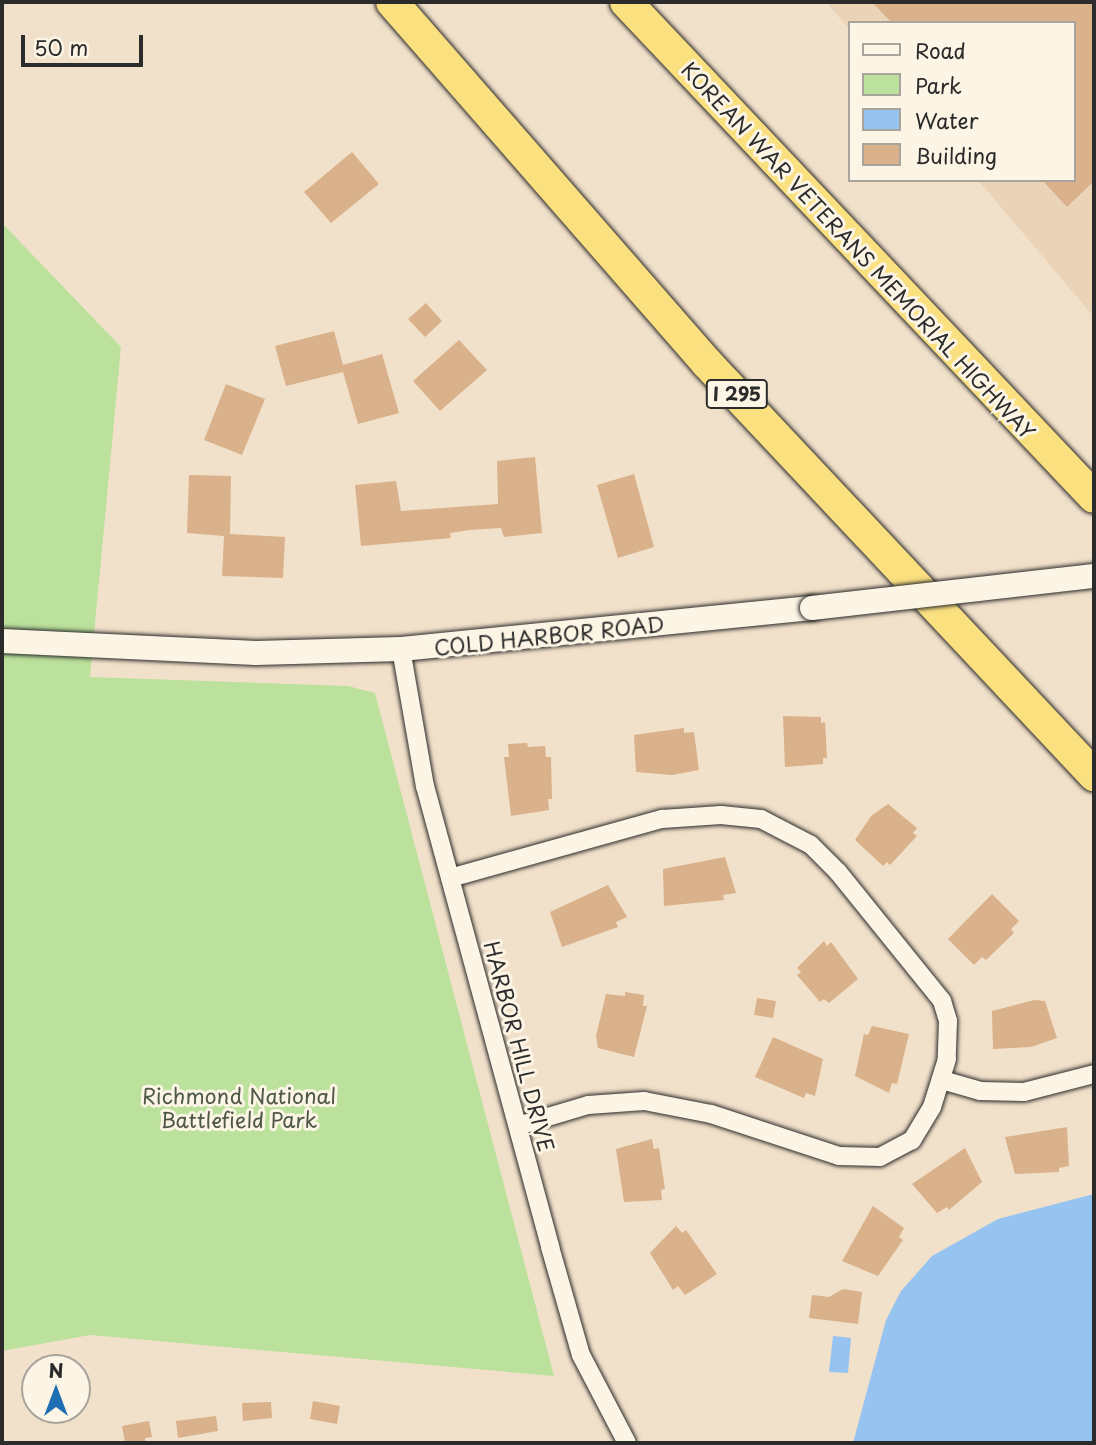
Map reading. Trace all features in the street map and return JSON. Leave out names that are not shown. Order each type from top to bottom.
[{"type":"highway","name":"I 295","points":[[392,2],[706,362],[1094,775]]},
{"type":"highway","name":"KOREAN WAR VETERANS MEMORIAL HIGHWAY","points":[[626,2],[1094,496]]},
{"type":"main road","name":"COLD HARBOR ROAD","points":[[2,640],[256,653],[401,649],[812,608],[1094,576]]},
{"type":"street","name":"HARBOR HILL DRIVE","points":[[401,649],[403,680],[425,786],[581,1354],[627,1443]]},
{"type":"street","points":[[450,878],[662,820],[721,815],[761,819],[790,831],[820,854],[942,1001],[948,1021],[942,1080],[912,1140],[894,1152],[867,1158],[839,1156],[711,1114],[644,1101],[588,1105],[518,1126]]},
{"type":"street","points":[[942,1080],[980,1091],[1024,1092],[1094,1074]]},
{"type":"shaded area","points":[[826,2],[1094,2],[1094,317],[980,182],[1075,182],[1075,21],[848,21],[848,28]]},
{"type":"green space","name":"Richmond National Battlefield Park","points":[[2,223],[121,347],[90,677],[348,686],[375,693],[554,1376],[90,1335],[2,1351]]},
{"type":"water","points":[[1094,1194],[1094,1443],[853,1443],[886,1320],[901,1291],[932,1256],[998,1219]]},
{"type":"water","points":[[833,1336],[851,1338],[848,1373],[829,1372]]},
{"type":"building","points":[[872,2],[1094,2],[1094,181],[1067,207],[1044,182],[1075,182],[1075,21],[890,21]]},
{"type":"building","points":[[352,152],[379,184],[331,223],[304,192]]},
{"type":"building","points":[[426,303],[442,321],[425,337],[408,319]]},
{"type":"building","points":[[334,331],[343,365],[382,354],[399,413],[358,424],[343,372],[286,386],[275,346]]},
{"type":"building","points":[[459,340],[487,370],[440,411],[413,381]]},
{"type":"building","points":[[226,384],[265,399],[242,455],[204,440]]},
{"type":"building","points":[[535,457],[542,533],[504,537],[501,528],[469,530],[450,533],[451,538],[361,546],[355,485],[396,481],[401,511],[498,504],[497,461]]},
{"type":"building","points":[[634,474],[654,547],[618,558],[597,485]]},
{"type":"building","points":[[189,475],[231,476],[230,534],[285,537],[283,578],[222,576],[224,536],[187,533]]},
{"type":"building","points":[[783,716],[821,717],[821,723],[825,722],[827,758],[823,758],[823,764],[785,767]]},
{"type":"building","points":[[684,728],[684,733],[694,732],[699,770],[672,775],[636,772],[634,735]]},
{"type":"building","points":[[527,743],[528,747],[545,746],[546,757],[551,757],[552,799],[548,799],[549,810],[511,816],[504,757],[509,757],[508,744]]},
{"type":"building","points":[[888,804],[917,828],[913,833],[917,836],[890,865],[887,862],[883,866],[855,840],[871,816]]},
{"type":"building","points":[[725,857],[736,893],[723,895],[724,900],[664,906],[663,869]]},
{"type":"building","points":[[608,885],[627,917],[616,922],[618,927],[562,947],[550,912]]},
{"type":"building","points":[[992,894],[1019,921],[1011,929],[1014,933],[986,960],[982,957],[974,965],[948,939]]},
{"type":"building","points":[[824,941],[827,946],[831,942],[858,979],[829,1003],[824,999],[820,1002],[797,975],[801,972],[797,968]]},
{"type":"building","points":[[625,992],[644,995],[643,1006],[647,1006],[634,1057],[598,1048],[596,1036],[606,994],[625,996]]},
{"type":"building","points":[[757,998],[776,1001],[773,1018],[754,1015]]},
{"type":"building","points":[[1034,1000],[1045,1001],[1057,1038],[1031,1047],[993,1049],[992,1011]]},
{"type":"building","points":[[872,1026],[909,1034],[897,1084],[892,1083],[889,1093],[855,1076],[864,1034],[868,1035]]},
{"type":"building","points":[[773,1037],[823,1059],[815,1096],[806,1093],[804,1098],[755,1077]]},
{"type":"building","points":[[1067,1127],[1069,1166],[1059,1168],[1059,1172],[1015,1174],[1005,1137]]},
{"type":"building","points":[[652,1139],[654,1149],[659,1148],[665,1189],[661,1190],[662,1200],[624,1202],[616,1149]]},
{"type":"building","points":[[965,1148],[982,1182],[949,1210],[947,1207],[937,1213],[912,1184]]},
{"type":"building","points":[[873,1206],[904,1228],[899,1237],[903,1240],[878,1276],[842,1261]]},
{"type":"building","points":[[676,1226],[682,1233],[686,1230],[717,1274],[685,1295],[678,1286],[673,1290],[650,1253]]},
{"type":"building","points":[[843,1289],[862,1292],[858,1324],[809,1318],[812,1295],[829,1297]]},
{"type":"building","points":[[313,1401],[340,1406],[337,1424],[310,1419]]},
{"type":"building","points":[[271,1402],[272,1418],[243,1421],[242,1403]]},
{"type":"building","points":[[216,1416],[218,1431],[178,1438],[176,1421]]},
{"type":"building","points":[[149,1421],[152,1437],[145,1438],[146,1443],[125,1443],[122,1426]]}]
